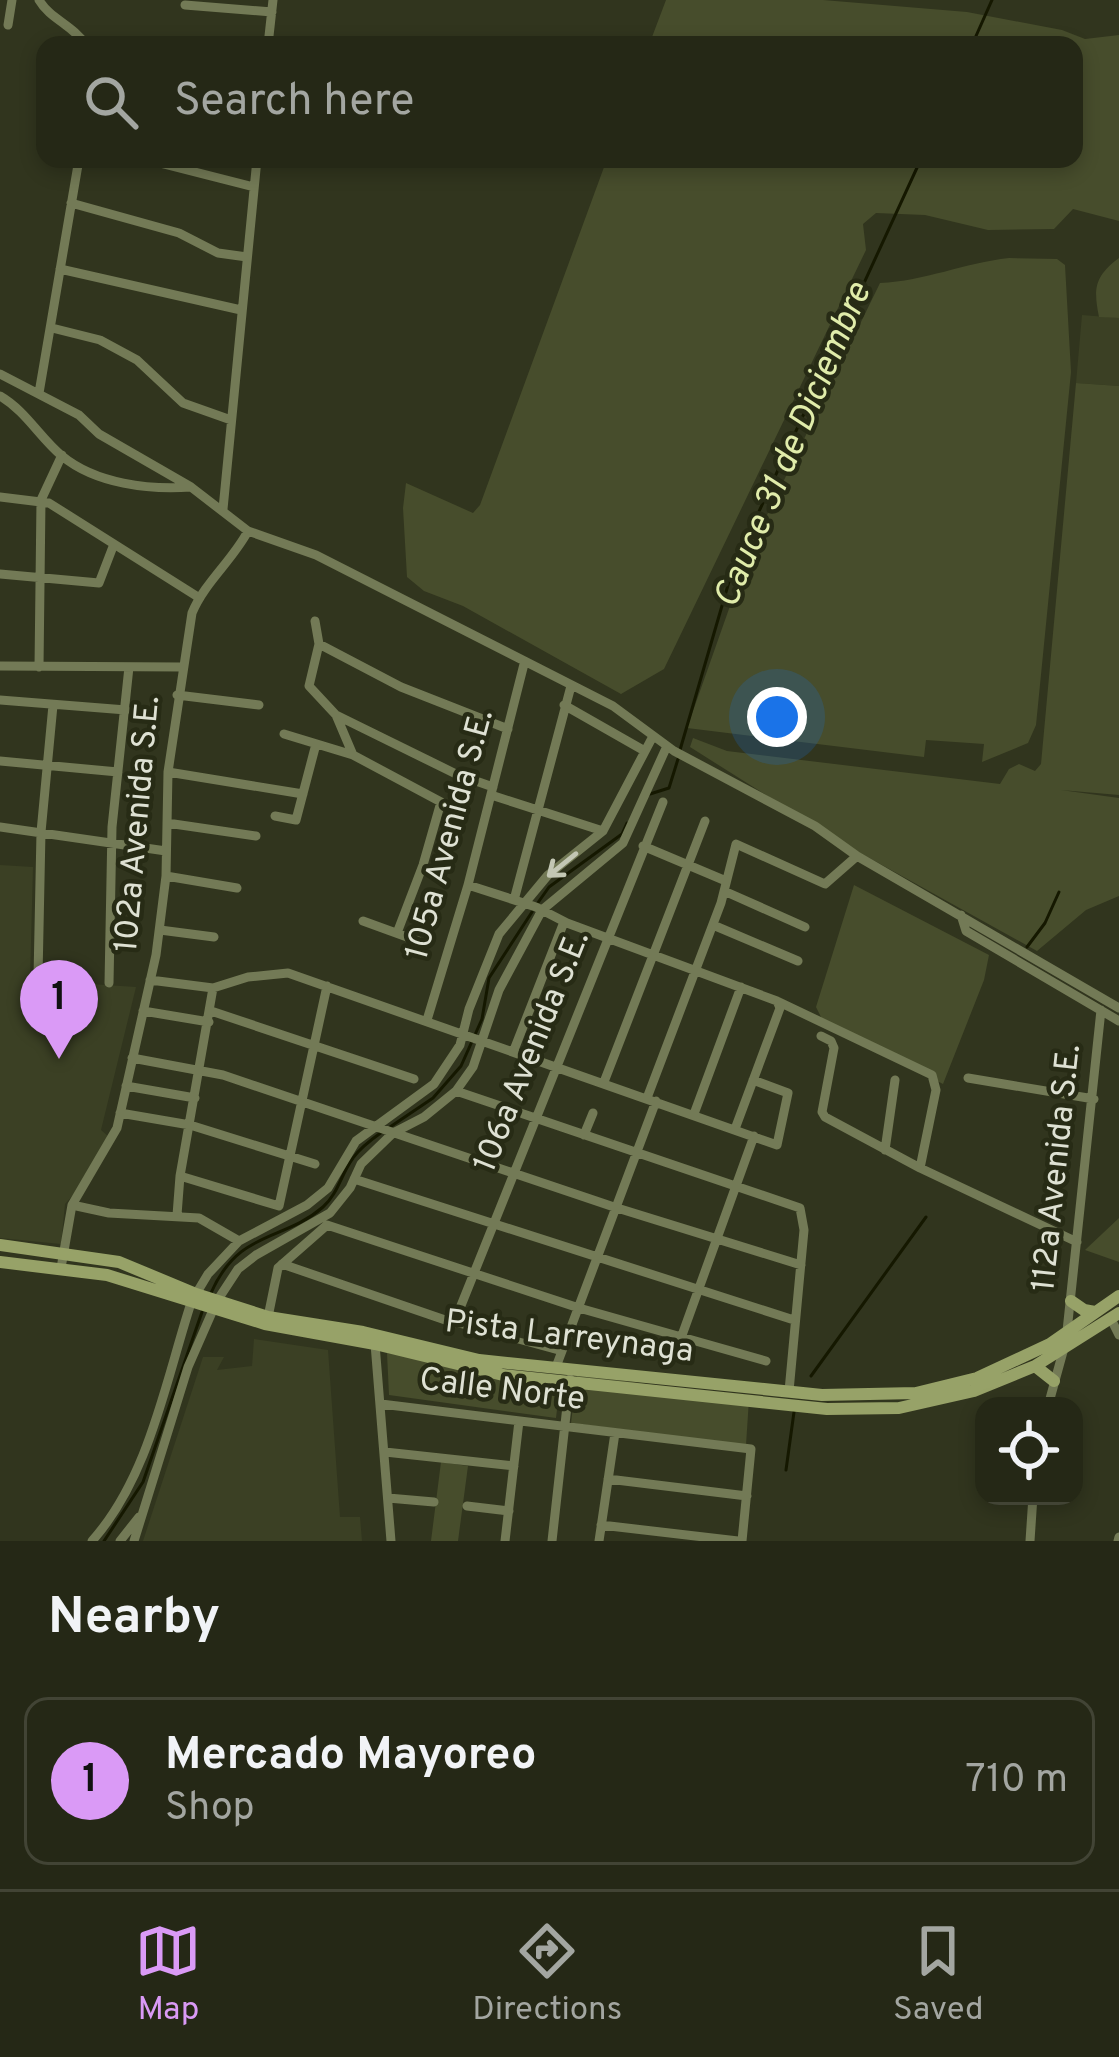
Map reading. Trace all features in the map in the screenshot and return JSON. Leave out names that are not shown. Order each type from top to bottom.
[{"type":"main road","name":"Pista Larreynaga","points":[[0,1244],[119,1262],[195,1299]]},
{"type":"main road","name":"Pista Larreynaga","points":[[0,1262],[106,1275],[265,1324],[503,1375],[566,1372],[859,1396],[936,1390],[1012,1364],[1119,1296]]},
{"type":"main road","points":[[1071,1300],[1084,1310],[1097,1312]]},
{"type":"main road","name":"Pista Larreynaga","points":[[214,1305],[363,1332],[479,1360],[859,1409],[899,1408],[954,1396],[1035,1366],[1115,1316]]},
{"type":"main road","points":[[1035,1366],[1054,1381]]},
{"type":"street","points":[[8,25],[12,0]]},
{"type":"street","points":[[39,0],[80,36]]},
{"type":"street","points":[[185,5],[272,6],[269,36]]},
{"type":"street","points":[[39,393],[77,168]]},
{"type":"street","points":[[179,168],[254,187]]},
{"type":"street","points":[[223,509],[255,168]]},
{"type":"street","points":[[71,203],[179,233],[218,253],[247,257]]},
{"type":"street","points":[[60,269],[241,310]]},
{"type":"street","points":[[52,328],[100,340],[137,361],[183,403],[231,420]]},
{"type":"street","points":[[0,374],[79,415],[99,434],[191,487],[248,530],[316,555],[636,721],[659,742],[815,826],[857,856],[1119,1008]]},
{"type":"street","points":[[16,382],[3,397],[62,455],[113,480],[191,487]]},
{"type":"street","points":[[39,668],[40,500],[62,455]]},
{"type":"street","points":[[0,497],[40,500],[198,597]]},
{"type":"street","name":"102a Avenida S.E.","points":[[61,1268],[72,1204],[113,1139],[150,980],[166,876],[168,772],[177,695],[198,597],[248,530]]},
{"type":"street","points":[[0,574],[98,583],[114,544]]},
{"type":"street","points":[[315,621],[320,644],[309,686],[337,715],[492,791],[603,831]]},
{"type":"street","points":[[320,644],[401,687],[508,729]]},
{"type":"street","name":"105a Avenida S.E.","points":[[427,1020],[468,885],[524,664]]},
{"type":"street","points":[[0,666],[182,668]]},
{"type":"street","points":[[109,983],[113,844],[129,667]]},
{"type":"street","points":[[519,901],[537,808],[571,686]]},
{"type":"street","points":[[177,695],[259,705]]},
{"type":"street","points":[[0,700],[126,710]]},
{"type":"street","points":[[38,976],[41,832],[53,705]]},
{"type":"street","points":[[565,705],[643,750]]},
{"type":"street","points":[[337,715],[352,755]]},
{"type":"street","points":[[284,734],[352,755],[442,802],[397,933]]},
{"type":"street","points":[[268,1317],[280,1266],[328,1219],[383,1130],[424,1117],[456,1091],[473,1067],[472,1035],[486,960],[499,934],[519,901],[603,831],[643,750],[659,742]]},
{"type":"street","points":[[92,1541],[135,1478],[195,1299],[239,1241],[308,1205],[328,1188],[346,1152],[383,1130],[434,1084],[472,1035],[542,910],[622,843],[646,795],[659,742]]},
{"type":"street","points":[[275,816],[296,820],[316,744]]},
{"type":"street","points":[[0,761],[118,772]]},
{"type":"street","points":[[168,772],[303,794]]},
{"type":"street","name":"106a Avenida S.E.","points":[[454,1323],[663,802]]},
{"type":"street","points":[[604,1082],[705,821]]},
{"type":"street","points":[[167,824],[256,836]]},
{"type":"street","points":[[0,827],[166,851]]},
{"type":"street","points":[[552,1541],[566,1427],[562,1352],[636,1154],[736,844],[825,884],[857,856]]},
{"type":"street","points":[[643,846],[805,927]]},
{"type":"street","points":[[166,876],[237,888]]},
{"type":"street","points":[[468,885],[741,987],[932,1076],[936,1090],[920,1168]]},
{"type":"street","points":[[961,915],[966,931],[1119,1021]]},
{"type":"street","points":[[363,921],[418,941]]},
{"type":"street","points":[[514,1050],[565,922]]},
{"type":"street","points":[[712,926],[797,961]]},
{"type":"street","points":[[160,930],[214,937]]},
{"type":"street","points":[[150,980],[213,988],[248,976],[289,973],[778,1145],[788,1093],[754,1080]]},
{"type":"street","points":[[180,1176],[279,1207],[327,986]]},
{"type":"street","points":[[694,1114],[741,987]]},
{"type":"street","points":[[177,1215],[213,988]]},
{"type":"street","points":[[735,1130],[778,1004]]},
{"type":"street","name":"112a Avenida S.E.","points":[[1050,1397],[1067,1331],[1101,1010]]},
{"type":"street","points":[[143,1011],[210,1016],[414,1079]]},
{"type":"street","points":[[821,1036],[834,1048],[822,1112],[825,1117],[1077,1242]]},
{"type":"street","points":[[132,1058],[200,1070],[801,1265]]},
{"type":"street","points":[[968,1078],[1094,1099]]},
{"type":"street","points":[[885,1150],[895,1080]]},
{"type":"street","points":[[126,1086],[195,1098]]},
{"type":"street","points":[[456,1091],[800,1208],[804,1215],[801,1265],[789,1391]]},
{"type":"street","points":[[120,1113],[190,1125],[315,1164]]},
{"type":"street","points":[[584,1135],[593,1113]]},
{"type":"street","points":[[681,1338],[754,1136]]},
{"type":"street","points":[[354,1179],[794,1320]]},
{"type":"street","points":[[72,1204],[109,1213],[199,1218],[239,1241]]},
{"type":"street","points":[[134,1541],[188,1367],[214,1305],[238,1269],[256,1255],[328,1219],[472,1274],[766,1361]]},
{"type":"street","points":[[256,1255],[354,1292],[562,1352]]},
{"type":"street","points":[[1115,1316],[1119,1335]]},
{"type":"street","points":[[375,1344],[391,1541]]},
{"type":"street","name":"Calle Norte","points":[[381,1404],[751,1449],[740,1541]]},
{"type":"street","points":[[505,1541],[519,1421]]},
{"type":"street","name":"Calle Norte","points":[[599,1541],[615,1433]]},
{"type":"street","points":[[385,1452],[514,1466]]},
{"type":"street","points":[[608,1479],[747,1496]]},
{"type":"street","points":[[388,1498],[434,1502]]},
{"type":"street","points":[[1033,1541],[1034,1505]]},
{"type":"street","points":[[467,1506],[508,1511]]},
{"type":"street","points":[[120,1541],[142,1513]]},
{"type":"street","points":[[602,1525],[740,1541]]},
{"type":"shaded area","points":[[666,0],[823,0],[967,12],[1077,36],[652,36]]},
{"type":"shaded area","points":[[1119,35],[1119,221],[1073,209],[1054,229],[988,230],[925,215],[876,213],[863,224],[866,250],[664,669],[621,694],[463,606],[424,591],[407,577],[406,483],[473,513],[480,505],[604,168],[1083,168],[1083,38]]},
{"type":"shaded area","points":[[1009,258],[1057,259],[1065,265],[1071,372],[1036,725],[1028,743],[982,762],[984,744],[926,740],[924,757],[687,728],[749,552],[880,283]]},
{"type":"shaded area","points":[[1119,258],[1119,318],[1099,317],[1098,283]]},
{"type":"shaded area","points":[[1082,315],[1119,318],[1119,386],[1076,383]]},
{"type":"shaded area","points":[[1076,383],[1119,386],[1119,795],[1061,790],[1119,798],[1119,896],[1086,910],[1037,951],[837,840],[690,747],[693,738],[727,751],[1000,784],[1009,769],[1019,764],[1035,771],[1041,764]]},
{"type":"shaded area","points":[[0,865],[33,867],[30,980],[136,987],[101,1130],[110,1138],[85,1182],[65,1204],[61,1244],[0,1238]]},
{"type":"shaded area","points":[[854,885],[989,955],[984,980],[943,1084],[824,1023],[816,1007]]},
{"type":"shaded area","points":[[1119,1218],[1119,1262],[1085,1250]]},
{"type":"shaded area","points":[[254,1339],[328,1350],[340,1517],[360,1517],[362,1541],[143,1541],[203,1357],[224,1357],[217,1370],[252,1366]]},
{"type":"shaded area","points":[[387,1353],[560,1384],[556,1418],[389,1395]]},
{"type":"shaded area","points":[[577,1374],[749,1399],[746,1445],[571,1423]]},
{"type":"shaded area","points":[[441,1462],[468,1466],[458,1541],[431,1541]]},
{"type":"waterway","name":"Cauce 31 de Diciembre","points":[[976,36],[992,0]]},
{"type":"waterway","name":"Cauce 31 de Diciembre","points":[[680,750],[733,568],[917,168]]},
{"type":"waterway","name":"Cauce 31 de Diciembre","points":[[650,794],[669,788],[678,759]]},
{"type":"waterway","name":"Cauce 31 de Diciembre","points":[[537,904],[549,887],[622,834],[627,823]]},
{"type":"waterway","points":[[1027,947],[1059,892]]},
{"type":"waterway","name":"Cauce 31 de Diciembre","points":[[390,1127],[433,1098],[461,1066],[482,1019],[489,978],[532,912]]},
{"type":"waterway","points":[[211,1293],[222,1272],[248,1247],[323,1207],[356,1154],[382,1132]]},
{"type":"waterway","points":[[811,1376],[926,1217]]},
{"type":"waterway","points":[[104,1541],[143,1482],[202,1312]]},
{"type":"waterway","points":[[786,1470],[794,1412]]},
{"type":"place","name":"Mercado Mayoreo","points":[[59,1059]]}]
